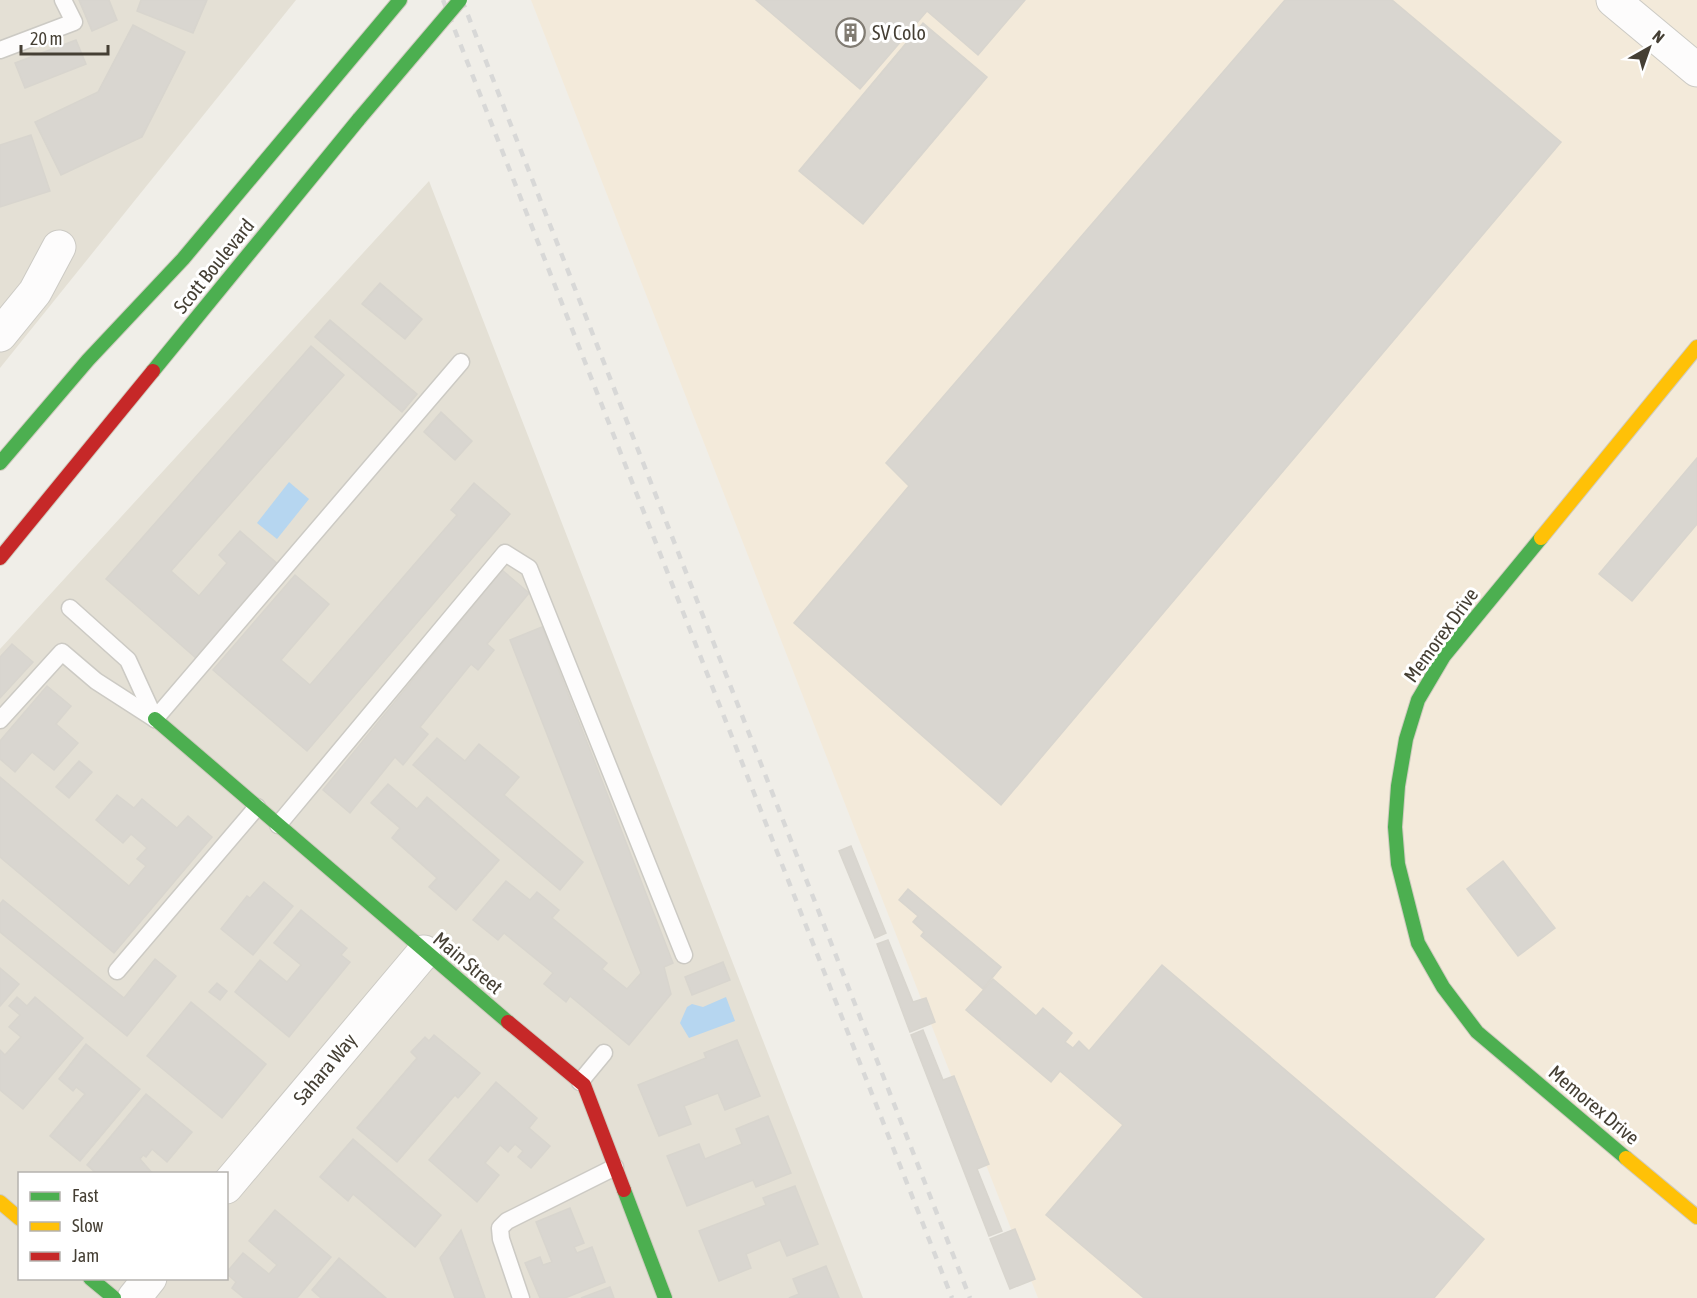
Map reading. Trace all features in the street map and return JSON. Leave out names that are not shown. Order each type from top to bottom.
[{"type":"street","name":"Scott Boulevard","points":[[0,463],[88,360],[183,259],[400,0]]},
{"type":"street","name":"Scott Boulevard","points":[[0,558],[359,118],[460,0]]},
{"type":"street","points":[[1613,0],[1697,70]]},
{"type":"street","points":[[0,335],[35,292],[59,247]]},
{"type":"street","name":"Memorex Drive","points":[[1697,347],[1444,656],[1418,700],[1406,739],[1398,786],[1395,827],[1398,864],[1418,943],[1443,987],[1477,1032],[1697,1217]]},
{"type":"street","name":"Main Street","points":[[155,720],[424,952],[584,1085],[665,1298]]},
{"type":"street","name":"Sahara Way","points":[[228,1185],[424,952]]},
{"type":"street","points":[[0,1202],[18,1217]]},
{"type":"street","points":[[92,1280],[114,1298]]},
{"type":"street","points":[[134,1298],[148,1280]]},
{"type":"lane","points":[[0,50],[74,22],[63,0]]},
{"type":"lane","points":[[155,720],[461,362]]},
{"type":"lane","points":[[278,825],[505,553],[529,568],[684,955]]},
{"type":"lane","points":[[70,608],[128,660],[155,720]]},
{"type":"lane","points":[[0,720],[62,652],[96,681],[155,720]]},
{"type":"lane","points":[[117,971],[257,807]]},
{"type":"lane","points":[[580,1082],[604,1053]]},
{"type":"lane","points":[[521,1298],[501,1239],[500,1228],[507,1221],[615,1167]]},
{"type":"shaded area","points":[[0,0],[296,0],[0,368]]},
{"type":"shaded area","points":[[531,0],[1697,0],[1697,1298],[1038,1298]]},
{"type":"shaded area","points":[[429,181],[863,1298],[0,1298],[0,649]]},
{"type":"water","points":[[289,482],[309,499],[277,539],[257,523]]},
{"type":"water","points":[[726,997],[735,1021],[689,1038],[680,1023],[687,1007],[692,1004],[703,1007]]},
{"type":"building","points":[[79,0],[109,0],[117,20],[92,31]]},
{"type":"building","points":[[141,0],[207,0],[193,33],[137,11]]},
{"type":"building","name":"SV Colo","points":[[756,0],[1025,0],[978,55],[927,11],[860,89]]},
{"type":"building","points":[[1285,0],[1392,0],[1561,142],[1001,805],[794,623],[909,486],[886,463]]},
{"type":"building","points":[[923,23],[987,77],[863,224],[799,171]]},
{"type":"building","points":[[133,25],[185,52],[142,137],[61,175],[35,122],[98,92]]},
{"type":"building","points":[[76,40],[86,64],[25,88],[15,63]]},
{"type":"building","points":[[31,135],[50,191],[0,207],[0,145]]},
{"type":"building","points":[[380,283],[422,319],[405,339],[362,304]]},
{"type":"building","points":[[330,320],[417,394],[402,412],[315,337]]},
{"type":"building","points":[[311,346],[344,375],[171,571],[199,596],[227,563],[219,555],[240,531],[279,565],[197,659],[106,579]]},
{"type":"building","points":[[441,412],[472,441],[455,460],[424,432]]},
{"type":"building","points":[[1697,458],[1697,524],[1632,601],[1599,574]]},
{"type":"building","points":[[474,483],[510,514],[307,751],[213,670],[295,575],[329,604],[281,660],[310,685],[457,515],[451,510]]},
{"type":"building","points":[[502,570],[529,593],[487,644],[494,650],[478,670],[471,664],[420,727],[428,734],[403,765],[395,757],[350,813],[323,790]]},
{"type":"building","points":[[542,627],[673,963],[664,967],[671,994],[629,1045],[570,996],[566,1002],[544,984],[553,973],[504,933],[498,940],[473,920],[506,881],[530,900],[537,892],[559,910],[552,918],[607,963],[602,969],[627,989],[641,973],[510,640]]},
{"type":"building","points":[[12,644],[33,662],[0,698],[0,657]]},
{"type":"building","points":[[47,686],[71,706],[56,724],[78,743],[54,770],[32,752],[15,772],[0,759],[0,741]]},
{"type":"building","points":[[437,738],[465,761],[479,744],[519,777],[504,795],[583,862],[560,890],[413,765]]},
{"type":"building","points":[[79,761],[92,772],[69,798],[56,787]]},
{"type":"building","points":[[0,777],[129,886],[146,866],[137,859],[147,848],[131,834],[123,843],[96,820],[117,795],[134,808],[142,799],[177,828],[188,816],[212,837],[114,953],[0,857]]},
{"type":"building","points":[[388,784],[417,809],[427,797],[499,860],[456,910],[429,887],[437,878],[392,838],[400,828],[371,803]]},
{"type":"building","points":[[851,846],[886,933],[875,938],[839,851]]},
{"type":"building","points":[[1503,861],[1555,928],[1518,956],[1467,889]]},
{"type":"building","points":[[264,882],[293,906],[253,955],[221,929],[247,896],[250,898]]},
{"type":"building","points":[[908,889],[1001,967],[983,989],[921,936],[924,932],[913,922],[918,916],[899,900]]},
{"type":"building","points":[[3,900],[124,998],[155,959],[176,976],[127,1036],[0,932],[0,904]]},
{"type":"building","points":[[301,910],[347,948],[341,955],[350,962],[289,1037],[235,992],[260,960],[287,982],[301,965],[274,943]]},
{"type":"building","points":[[888,940],[913,1002],[926,998],[935,1022],[910,1032],[877,944]]},
{"type":"building","points":[[723,962],[730,980],[692,995],[685,977]]},
{"type":"building","points":[[1162,965],[1484,1239],[1434,1298],[1144,1298],[1046,1215],[1123,1125],[1060,1071],[1051,1082],[966,1010],[993,979],[1036,1016],[1043,1008],[1072,1033],[1065,1042],[1073,1048],[1079,1041],[1089,1051]]},
{"type":"building","points":[[0,968],[19,984],[0,1006]]},
{"type":"building","points":[[217,983],[227,991],[220,1000],[209,992]]},
{"type":"building","points":[[17,997],[27,1006],[35,997],[83,1038],[23,1109],[0,1090],[0,1050],[5,1055],[21,1037],[9,1027],[20,1015],[9,1006]]},
{"type":"building","points":[[191,1002],[266,1064],[222,1118],[147,1056]]},
{"type":"building","points":[[923,1030],[943,1080],[954,1076],[989,1164],[977,1169],[1002,1231],[989,1236],[911,1035]]},
{"type":"building","points":[[434,1035],[480,1073],[458,1098],[455,1095],[397,1162],[357,1128],[417,1058],[411,1052],[425,1037],[429,1041]]},
{"type":"building","points":[[737,1040],[760,1096],[725,1110],[718,1093],[684,1106],[691,1124],[659,1136],[638,1085],[706,1058],[704,1053]]},
{"type":"building","points":[[86,1044],[140,1089],[80,1161],[50,1136],[85,1094],[76,1087],[73,1091],[59,1079]]},
{"type":"building","points":[[496,1082],[537,1118],[529,1128],[550,1146],[531,1168],[518,1157],[523,1151],[515,1144],[508,1152],[500,1145],[485,1163],[499,1175],[477,1202],[429,1160]]},
{"type":"building","points":[[146,1094],[192,1132],[167,1162],[152,1149],[146,1157],[143,1155],[140,1159],[151,1172],[95,1172],[87,1165]]},
{"type":"building","points":[[768,1116],[791,1173],[756,1187],[753,1180],[687,1206],[667,1156],[699,1144],[705,1159],[742,1144],[736,1129]]},
{"type":"building","points":[[353,1139],[441,1215],[415,1247],[353,1194],[348,1201],[320,1177]]},
{"type":"building","points":[[795,1186],[818,1244],[787,1256],[780,1240],[746,1254],[751,1268],[719,1281],[699,1231],[766,1205],[763,1198]]},
{"type":"building","points":[[570,1208],[584,1243],[574,1247],[577,1253],[592,1247],[605,1282],[565,1298],[540,1298],[525,1263],[540,1257],[543,1265],[552,1262],[536,1222]]},
{"type":"building","points":[[275,1210],[331,1257],[297,1298],[244,1298],[232,1288],[236,1282],[228,1275],[228,1271],[243,1253],[269,1274],[277,1265],[249,1241]]},
{"type":"building","points":[[1015,1229],[1035,1279],[1010,1289],[990,1239]]},
{"type":"building","points":[[461,1230],[485,1298],[455,1298],[440,1258]]},
{"type":"building","points":[[339,1258],[386,1298],[321,1298],[312,1290]]},
{"type":"building","points":[[826,1266],[839,1298],[789,1298],[799,1294],[793,1279]]},
{"type":"building","points":[[610,1287],[614,1298],[581,1298]]},
{"type":"railway","points":[[443,0],[952,1298]]},
{"type":"railway","points":[[462,0],[970,1298]]},
{"type":"traffic: fast","points":[[0,463],[88,360],[183,259],[400,0]]},
{"type":"traffic: fast","points":[[359,119],[460,0]]},
{"type":"traffic: fast","points":[[153,371],[359,119]]},
{"type":"traffic: fast","points":[[1541,538],[1444,656],[1418,700],[1406,739],[1398,786],[1395,827],[1398,864],[1418,943],[1443,987],[1477,1032],[1626,1158]]},
{"type":"traffic: fast","points":[[155,719],[508,1022]]},
{"type":"traffic: fast","points":[[624,1190],[665,1298]]},
{"type":"traffic: fast","points":[[92,1280],[114,1298]]},
{"type":"traffic: slow","points":[[1541,538],[1697,347]]},
{"type":"traffic: slow","points":[[1626,1158],[1697,1217]]},
{"type":"traffic: slow","points":[[0,1202],[18,1217]]},
{"type":"traffic: jam","points":[[0,558],[153,371]]},
{"type":"traffic: jam","points":[[508,1022],[584,1085],[624,1190]]},
{"type":"place","name":"SV Colo","points":[[851,33]]}]
